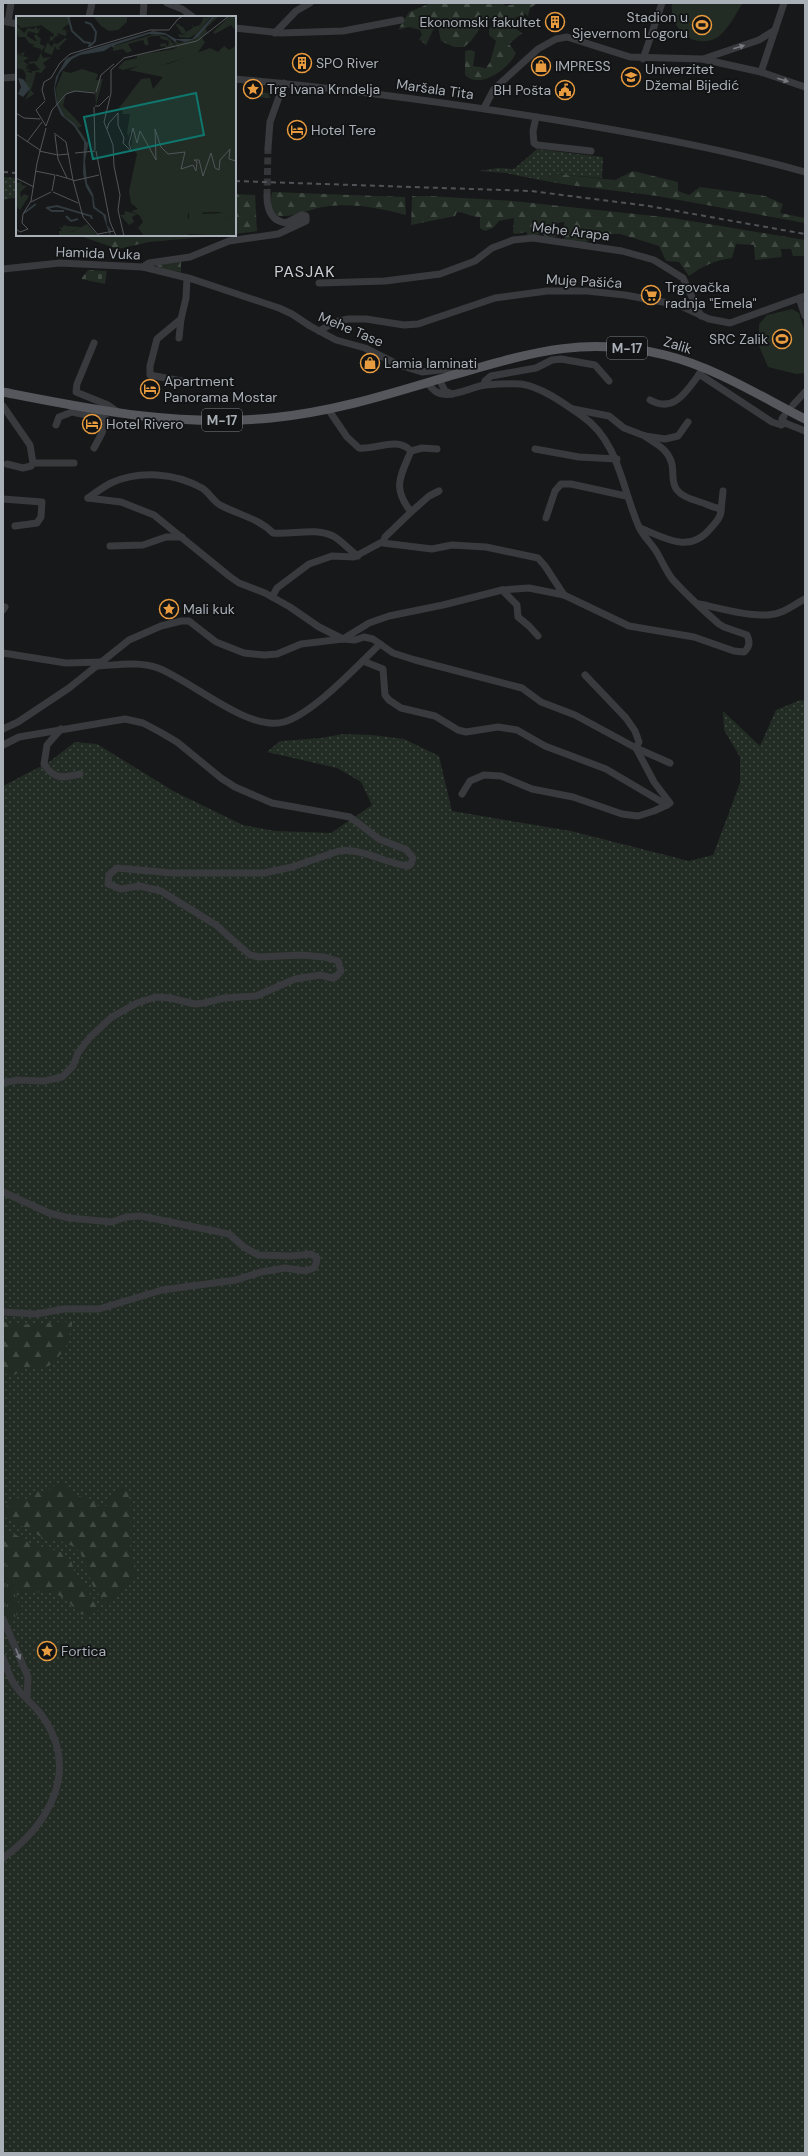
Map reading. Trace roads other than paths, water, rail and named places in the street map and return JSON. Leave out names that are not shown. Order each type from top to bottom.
[{"type":"main road","name":"Zalik","points":[[439,379],[522,355],[579,346],[640,349],[677,358],[702,372],[805,419]]},
{"type":"main road","name":"M-17","points":[[4,391],[73,409],[160,419],[215,421],[272,418],[328,409],[439,379]]},
{"type":"street","points":[[11,3],[5,22],[16,24]]},
{"type":"street","points":[[89,16],[92,3]]},
{"type":"street","points":[[143,16],[144,3]]},
{"type":"street","points":[[167,3],[183,6],[192,16]]},
{"type":"street","points":[[275,33],[296,11],[310,3]]},
{"type":"street","points":[[643,59],[662,3]]},
{"type":"street","points":[[761,72],[784,3]]},
{"type":"street","points":[[236,28],[275,33],[343,31],[401,20]]},
{"type":"street","points":[[702,59],[758,40],[775,30]]},
{"type":"street","points":[[484,108],[494,89],[538,49],[556,39],[572,38],[630,58],[702,59],[761,72],[805,87]]},
{"type":"street","points":[[3,78],[16,78]]},
{"type":"street","name":"Maršala Tita","points":[[236,79],[284,83],[484,108],[694,144],[805,172]]},
{"type":"street","points":[[268,148],[270,122],[284,83]]},
{"type":"street","points":[[536,117],[533,131],[534,143],[537,145],[591,151]]},
{"type":"street","points":[[143,267],[149,263],[190,257],[229,241],[278,234],[306,221],[306,216],[299,215],[290,221],[281,222],[272,216],[268,211],[267,196]]},
{"type":"street","name":"Mehe Arapa","points":[[319,283],[385,281],[440,274],[475,261],[492,248],[513,240],[533,238],[622,251],[654,260],[683,278],[701,316]]},
{"type":"street","name":"Hamida Vuka","points":[[3,269],[60,263],[143,267],[189,279]]},
{"type":"street","points":[[179,338],[181,319],[189,279]]},
{"type":"street","name":"Mehe Tase","points":[[189,279],[279,308],[336,340],[365,348],[411,369],[436,372],[449,369],[458,374]]},
{"type":"street","name":"Muje Pašića","points":[[319,331],[335,322],[348,319],[366,319],[404,325],[418,324],[494,298],[547,291],[587,291],[625,295],[678,305],[701,316],[730,323],[802,297],[805,316]]},
{"type":"street","points":[[181,319],[157,339],[150,366],[150,375],[181,381]]},
{"type":"street","points":[[94,343],[77,384],[76,392],[108,405],[119,414]]},
{"type":"street","points":[[484,386],[485,381],[491,376],[536,368],[552,360],[594,365],[609,381]]},
{"type":"street","points":[[650,400],[662,406],[670,405],[687,390],[702,372],[772,422],[781,425],[784,419],[805,431]]},
{"type":"street","points":[[439,379],[445,391],[452,394]]},
{"type":"street","points":[[5,727],[69,688],[100,664],[118,647],[129,640],[161,626],[189,621],[203,634],[216,642],[244,653],[264,655],[277,654],[301,644],[343,638],[369,623],[389,616],[443,605],[502,590],[538,589],[564,596],[629,626],[694,637],[734,651],[744,652],[747,649],[749,643],[747,635],[724,627],[673,580],[640,528],[626,496],[616,459],[594,425],[569,408],[536,389],[521,384],[484,386],[444,395],[431,388],[428,382]]},
{"type":"street","points":[[793,405],[804,396]]},
{"type":"street","points":[[3,406],[30,445],[33,463]]},
{"type":"street","points":[[569,408],[609,416],[624,428],[645,436],[665,438],[678,436],[688,422]]},
{"type":"street","points":[[56,425],[58,417],[73,409],[106,419],[102,433],[94,448]]},
{"type":"street","points":[[328,409],[347,437],[358,448],[396,443],[406,445],[411,451]]},
{"type":"street","points":[[645,436],[665,451],[671,460],[673,483],[679,494],[687,499],[718,508],[721,511]]},
{"type":"street","points":[[411,451],[422,448],[437,449]]},
{"type":"street","points":[[535,449],[579,457],[616,459]]},
{"type":"street","points":[[411,451],[399,488],[400,496],[411,512]]},
{"type":"street","points":[[7,464],[23,468],[31,466],[33,463],[74,463]]},
{"type":"street","points":[[358,556],[347,549],[333,536],[308,531],[273,533],[264,524],[220,506],[204,489],[178,478],[152,473],[111,483],[88,498],[120,502],[142,509],[162,520],[220,570],[239,583],[272,597],[290,607],[319,628],[343,638],[355,640],[364,637],[393,652],[415,660],[522,688],[541,702],[575,715],[636,748],[670,762]]},
{"type":"street","points":[[546,518],[555,491],[561,484],[571,484],[626,496]]},
{"type":"street","points":[[272,597],[277,588],[309,564],[332,556],[358,556],[382,542],[385,537],[411,512],[429,496],[439,491]]},
{"type":"street","points":[[640,528],[681,543],[690,543],[702,538],[721,516],[723,491]]},
{"type":"street","points":[[3,499],[42,502],[41,516],[37,523],[15,526]]},
{"type":"street","points":[[110,546],[143,545],[166,537],[182,537]]},
{"type":"street","points":[[382,542],[410,548],[432,549],[452,545],[486,547],[538,558],[545,566],[564,596]]},
{"type":"street","points":[[502,590],[517,605],[518,617],[538,636]]},
{"type":"street","points":[[699,604],[747,613],[769,615],[780,612],[805,598]]},
{"type":"street","points":[[3,652],[66,663],[141,664],[159,668],[249,718],[269,723],[284,722],[306,710],[331,690],[380,644]]},
{"type":"street","points":[[363,661],[383,669],[385,695],[389,700],[401,708],[435,716],[458,730],[466,732],[498,727],[517,730],[545,746],[606,769],[667,805]]},
{"type":"street","points":[[585,675],[632,725],[639,742],[636,748]]},
{"type":"street","points":[[3,745],[19,736],[61,729],[125,719],[143,723],[177,742],[221,778],[235,787],[272,803],[350,817],[379,839],[407,850],[412,855],[412,860],[408,866],[396,864],[370,854],[349,850],[340,851],[277,871],[264,873],[172,873],[117,868],[109,875],[108,884],[121,889],[139,886],[161,891],[216,925],[250,955],[259,957],[294,955],[334,959],[341,965],[341,971],[336,977],[332,978],[320,975],[289,981],[273,990],[256,996],[224,998],[195,1004],[170,998],[156,997],[137,1003],[112,1017],[90,1037],[78,1053],[73,1066],[62,1077],[44,1081],[17,1080],[3,1083]]},
{"type":"street","points":[[61,729],[47,745],[44,764],[49,773],[64,778],[80,774]]},
{"type":"street","points":[[462,794],[470,781],[484,775],[501,776],[532,789],[573,798],[622,814],[638,816],[654,812],[670,803],[668,798],[654,782],[636,748]]},
{"type":"street","points":[[3,1192],[44,1211],[68,1218],[112,1222],[126,1217],[141,1216],[229,1234],[244,1247],[258,1255],[291,1256],[311,1254],[317,1261],[314,1268],[305,1271],[285,1268],[261,1272],[236,1280],[162,1290],[99,1309],[64,1309],[36,1314],[3,1312]]},
{"type":"street","points":[[3,1619],[28,1677],[27,1698]]},
{"type":"street","points":[[3,1658],[17,1689],[45,1719],[54,1737],[58,1759],[58,1781],[54,1800],[44,1818],[31,1834],[3,1858]]},
{"type":"tunnel","points":[[267,196],[268,148]]},
{"type":"railway","points":[[3,172],[16,173]]},
{"type":"railway","points":[[236,181],[531,191],[649,206],[805,234]]},
{"type":"place","name":"Ekonomski fakultet","points":[[555,22]]},
{"type":"place","name":"Stadion u Sjevernom Logoru","points":[[702,25]]},
{"type":"place","name":"SPO River","points":[[302,63]]},
{"type":"place","name":"IMPRESS","points":[[541,66]]},
{"type":"place","name":"Univerzitet Džemal Bijedić","points":[[631,77]]},
{"type":"place","name":"Trg Ivana Krndelja","points":[[253,89]]},
{"type":"place","name":"BH Pošta","points":[[565,90]]},
{"type":"place","name":"Hotel Tere","points":[[297,130]]},
{"type":"place","name":"Trgovačka radnja \"Emela\"","points":[[651,295]]},
{"type":"place","name":"SRC Zalik","points":[[782,339]]},
{"type":"place","name":"Lamia laminati","points":[[370,363]]},
{"type":"place","name":"Apartment Panorama Mostar","points":[[150,389]]},
{"type":"place","name":"Hotel Rivero","points":[[92,424]]},
{"type":"place","name":"Mali kuk","points":[[169,609]]},
{"type":"place","name":"Fortica","points":[[47,1651]]},
{"type":"district","name":"PASJAK","points":[[305,271]]}]
